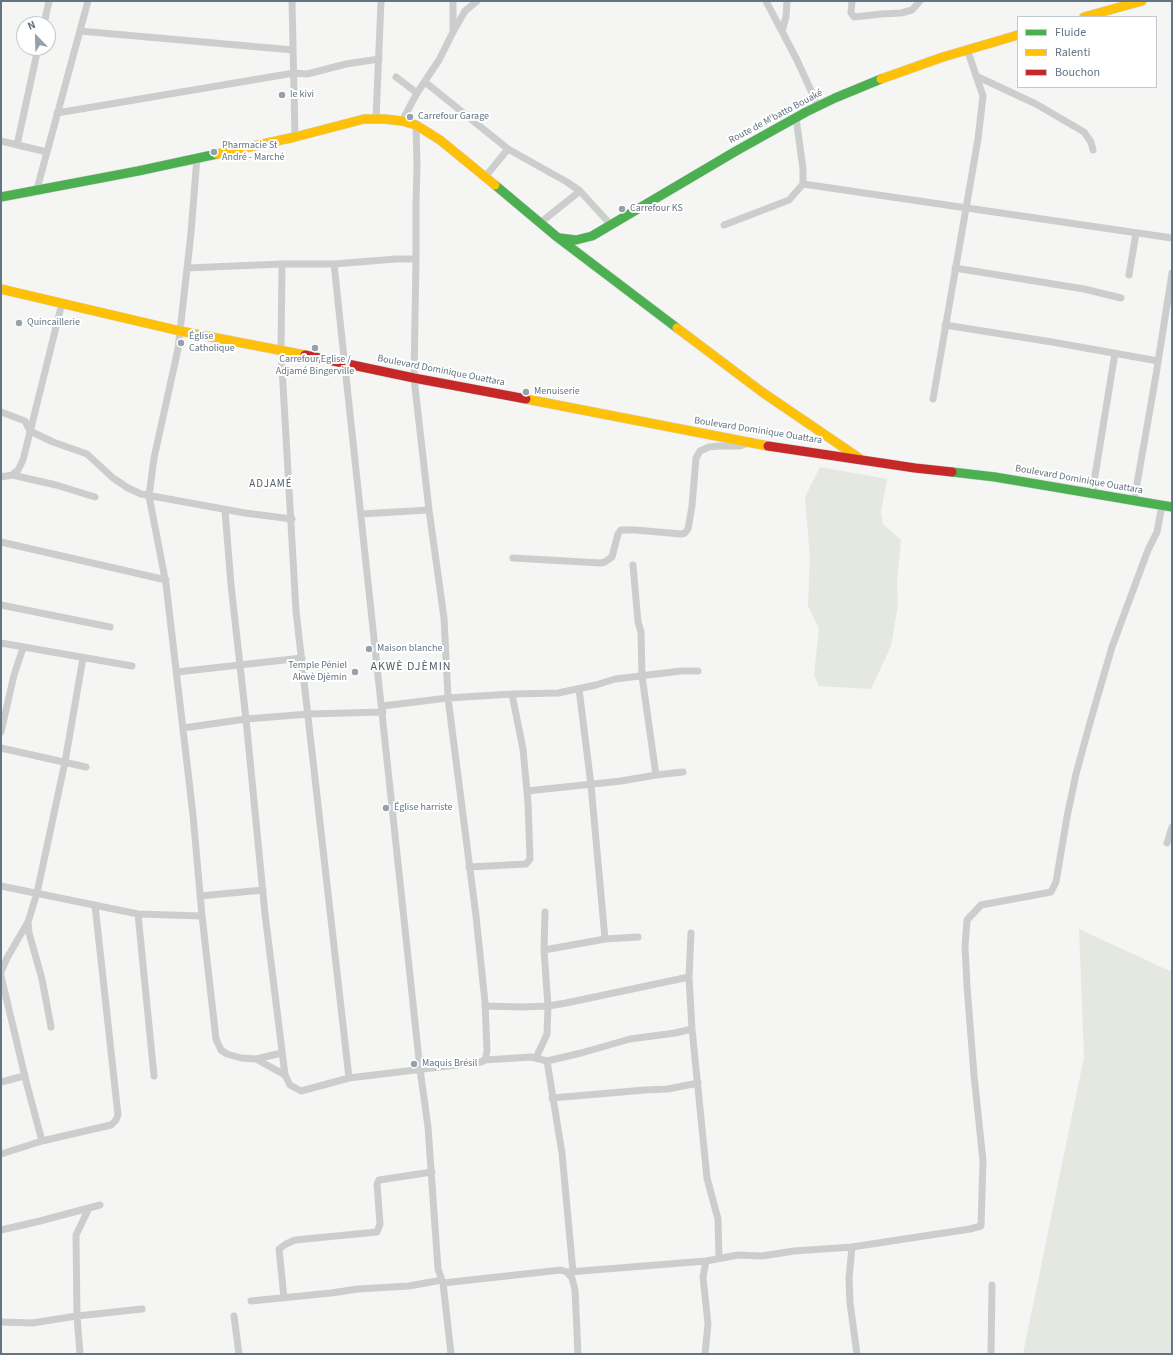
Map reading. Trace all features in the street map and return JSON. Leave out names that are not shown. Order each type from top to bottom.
[{"type":"street","points":[[46,16],[49,1]]},
{"type":"street","points":[[37,189],[88,1]]},
{"type":"street","points":[[292,1],[295,137]]},
{"type":"street","points":[[376,119],[381,1]]},
{"type":"street","points":[[453,1],[453,32]]},
{"type":"street","points":[[402,121],[417,93],[439,60],[465,11],[477,1]]},
{"type":"street","points":[[766,1],[818,106]]},
{"type":"street","points":[[782,31],[786,18],[787,1]]},
{"type":"street","points":[[852,1],[851,15],[854,17],[901,13],[912,10],[920,1]]},
{"type":"street","points":[[1088,16],[1142,1]]},
{"type":"street","points":[[80,31],[293,50]]},
{"type":"street","name":"Route de M'batto Bouaké","points":[[557,237],[568,240],[584,239],[611,225],[736,151],[818,106],[880,79],[1017,35]]},
{"type":"street","points":[[933,399],[978,138],[983,96],[967,50]]},
{"type":"street","points":[[17,145],[36,56]]},
{"type":"street","points":[[57,113],[294,73],[307,74],[346,64],[379,59]]},
{"type":"street","points":[[976,76],[1036,104],[1084,132],[1091,142],[1093,150]]},
{"type":"street","points":[[396,77],[417,93]]},
{"type":"street","points":[[425,82],[508,149],[567,182],[580,191],[611,225]]},
{"type":"street","points":[[724,225],[790,200],[803,184],[803,169],[796,118]]},
{"type":"street","points":[[1,196],[138,171],[295,137],[364,119],[402,121],[416,125],[440,140],[540,224],[762,392],[861,459]]},
{"type":"street","points":[[416,125],[418,165],[416,204],[414,378],[429,510],[444,618],[448,698],[476,916],[485,1006],[487,1051],[485,1060]]},
{"type":"street","points":[[1,141],[47,152]]},
{"type":"street","points":[[484,177],[508,149]]},
{"type":"street","points":[[197,157],[178,350],[154,458],[149,496],[166,580],[193,815],[202,916],[216,1040],[221,1050],[227,1054],[241,1058],[256,1059],[282,1053]]},
{"type":"street","points":[[803,184],[1172,238]]},
{"type":"street","points":[[540,224],[580,191]]},
{"type":"street","points":[[1129,275],[1136,233]]},
{"type":"street","points":[[187,268],[282,264],[334,264],[396,259],[416,260]]},
{"type":"street","points":[[282,264],[281,350],[292,519],[296,611],[309,714],[349,1078]]},
{"type":"street","points":[[334,264],[420,1069],[428,1127],[438,1269],[443,1282],[451,1354]]},
{"type":"street","points":[[955,268],[1084,290],[1121,298]]},
{"type":"street","points":[[1134,501],[1172,273]]},
{"type":"street","name":"Boulevard Dominique Ouattara","points":[[1,289],[180,331],[344,362],[414,378],[748,443],[915,468],[995,477],[1134,501],[1172,506]]},
{"type":"street","points":[[1,478],[12,475],[18,470],[23,460],[62,303]]},
{"type":"street","points":[[945,325],[1158,361]]},
{"type":"street","points":[[1092,494],[1114,354]]},
{"type":"street","points":[[1,412],[25,421],[30,431],[53,442],[86,454],[113,478],[128,488],[149,496],[224,510],[292,519]]},
{"type":"street","points":[[513,558],[601,563],[612,557],[618,534],[621,530],[685,533],[688,529],[692,506],[696,458],[700,451],[708,447],[740,446],[748,443]]},
{"type":"street","points":[[12,475],[56,485],[95,497]]},
{"type":"street","points":[[251,1301],[358,1289],[409,1286],[561,1270],[570,1272],[706,1261],[738,1255],[762,1256],[794,1251],[852,1247],[981,1226],[983,1161],[967,986],[965,947],[967,920],[981,905],[1051,892],[1056,882],[1067,816],[1076,774],[1091,719],[1112,647],[1148,550],[1157,532],[1162,505]]},
{"type":"street","points":[[224,510],[263,890],[282,1053],[285,1075],[292,1087],[301,1091],[349,1078],[481,1062],[485,1060],[531,1057],[547,1061],[630,1039],[675,1034],[692,1028]]},
{"type":"street","points":[[361,514],[429,510]]},
{"type":"street","points":[[1,542],[166,580]]},
{"type":"street","points":[[633,566],[638,622],[641,632],[642,676],[656,775]]},
{"type":"street","points":[[1,605],[110,626]]},
{"type":"street","points":[[1,643],[132,666]]},
{"type":"street","points":[[1,732],[14,675],[23,648]]},
{"type":"street","points":[[1,972],[7,958],[28,922],[37,893],[64,762],[83,658]]},
{"type":"street","points":[[177,672],[302,658]]},
{"type":"street","points":[[183,728],[246,719],[382,709],[448,698],[558,693],[615,679],[682,671],[698,671]]},
{"type":"street","points":[[579,688],[591,784],[605,939]]},
{"type":"street","points":[[469,867],[526,864],[530,859],[527,791],[523,748],[512,694]]},
{"type":"street","points":[[1,748],[86,767]]},
{"type":"street","points":[[527,791],[621,781],[683,772]]},
{"type":"street","points":[[1167,843],[1172,827]]},
{"type":"street","points":[[1,886],[138,914],[202,916]]},
{"type":"street","points":[[200,896],[263,890]]},
{"type":"street","points":[[1,1154],[42,1141],[111,1125],[116,1120],[118,1114],[95,905]]},
{"type":"street","points":[[536,1058],[547,1034],[548,1006],[544,950],[545,912]]},
{"type":"street","points":[[138,914],[154,1076]]},
{"type":"street","points":[[28,922],[29,933],[42,979],[52,1027]]},
{"type":"street","points":[[692,933],[689,977],[692,1028],[707,1178],[718,1219],[719,1258]]},
{"type":"street","points":[[544,950],[605,939],[638,937]]},
{"type":"street","points":[[1,976],[24,1076],[42,1141]]},
{"type":"street","points":[[485,1006],[548,1006],[689,977]]},
{"type":"street","points":[[256,1059],[285,1075]]},
{"type":"street","points":[[547,1061],[562,1153],[570,1272],[575,1290],[578,1354]]},
{"type":"street","points":[[1,1082],[24,1076]]},
{"type":"street","points":[[552,1098],[644,1090],[668,1090],[698,1083]]},
{"type":"street","points":[[284,1298],[279,1249],[295,1240],[377,1232],[380,1224],[377,1184],[379,1180],[432,1172]]},
{"type":"street","points":[[1,1230],[100,1205]]},
{"type":"street","points":[[80,1354],[77,1316],[76,1236],[89,1208]]},
{"type":"street","points":[[852,1247],[849,1278],[850,1303],[856,1354]]},
{"type":"street","points":[[705,1354],[708,1324],[703,1277],[706,1261]]},
{"type":"street","points":[[991,1354],[992,1285]]},
{"type":"street","points":[[1,1322],[32,1323],[77,1316],[142,1309]]},
{"type":"street","points":[[234,1316],[239,1354]]},
{"type":"shaded area","points":[[820,467],[887,479],[881,512],[883,524],[901,540],[897,581],[898,604],[891,646],[871,689],[819,686],[814,675],[819,628],[808,606],[810,557],[805,497]]},
{"type":"shaded area","points":[[1079,929],[1172,972],[1172,1354],[1023,1354],[1084,1057]]},
{"type":"traffic: fast","points":[[560,238],[576,240],[592,236],[736,151],[806,112],[881,79]]},
{"type":"traffic: fast","points":[[1,197],[138,171],[217,154]]},
{"type":"traffic: fast","points":[[495,185],[557,237],[677,328]]},
{"type":"traffic: fast","points":[[952,472],[995,477],[1172,507]]},
{"type":"traffic: slow","points":[[1088,16],[1142,1]]},
{"type":"traffic: slow","points":[[881,79],[943,57],[1017,35]]},
{"type":"traffic: slow","points":[[217,154],[295,137],[364,119],[402,121],[416,125],[440,140],[495,185]]},
{"type":"traffic: slow","points":[[1,289],[180,331],[305,355]]},
{"type":"traffic: slow","points":[[677,328],[762,392],[859,458]]},
{"type":"traffic: slow","points":[[526,399],[768,446]]},
{"type":"traffic: jam","points":[[305,355],[414,378],[526,399]]},
{"type":"traffic: jam","points":[[768,446],[915,468],[952,472]]},
{"type":"place","name":"le kivi","points":[[282,95]]},
{"type":"place","name":"Carrefour Garage","points":[[410,117]]},
{"type":"place","name":"Pharmacie St André - Marché","points":[[214,152]]},
{"type":"place","name":"Carrefour KS","points":[[622,209]]},
{"type":"place","name":"Quincaillerie","points":[[19,323]]},
{"type":"place","name":"Église Catholique","points":[[181,343]]},
{"type":"place","name":"Carrefour Eglise / Adjamé Bingerville","points":[[315,348]]},
{"type":"place","name":"Menuiserie","points":[[526,392]]},
{"type":"place","name":"Maison blanche","points":[[369,649]]},
{"type":"place","name":"Temple Péniel Akwè Djèmin","points":[[355,672]]},
{"type":"place","name":"Église harriste","points":[[386,808]]},
{"type":"place","name":"Maquis Brésil","points":[[414,1064]]},
{"type":"district","name":"ADJAMÉ","points":[[271,485]]},
{"type":"district","name":"AKWÈ DJÈMIN","points":[[411,667]]}]
